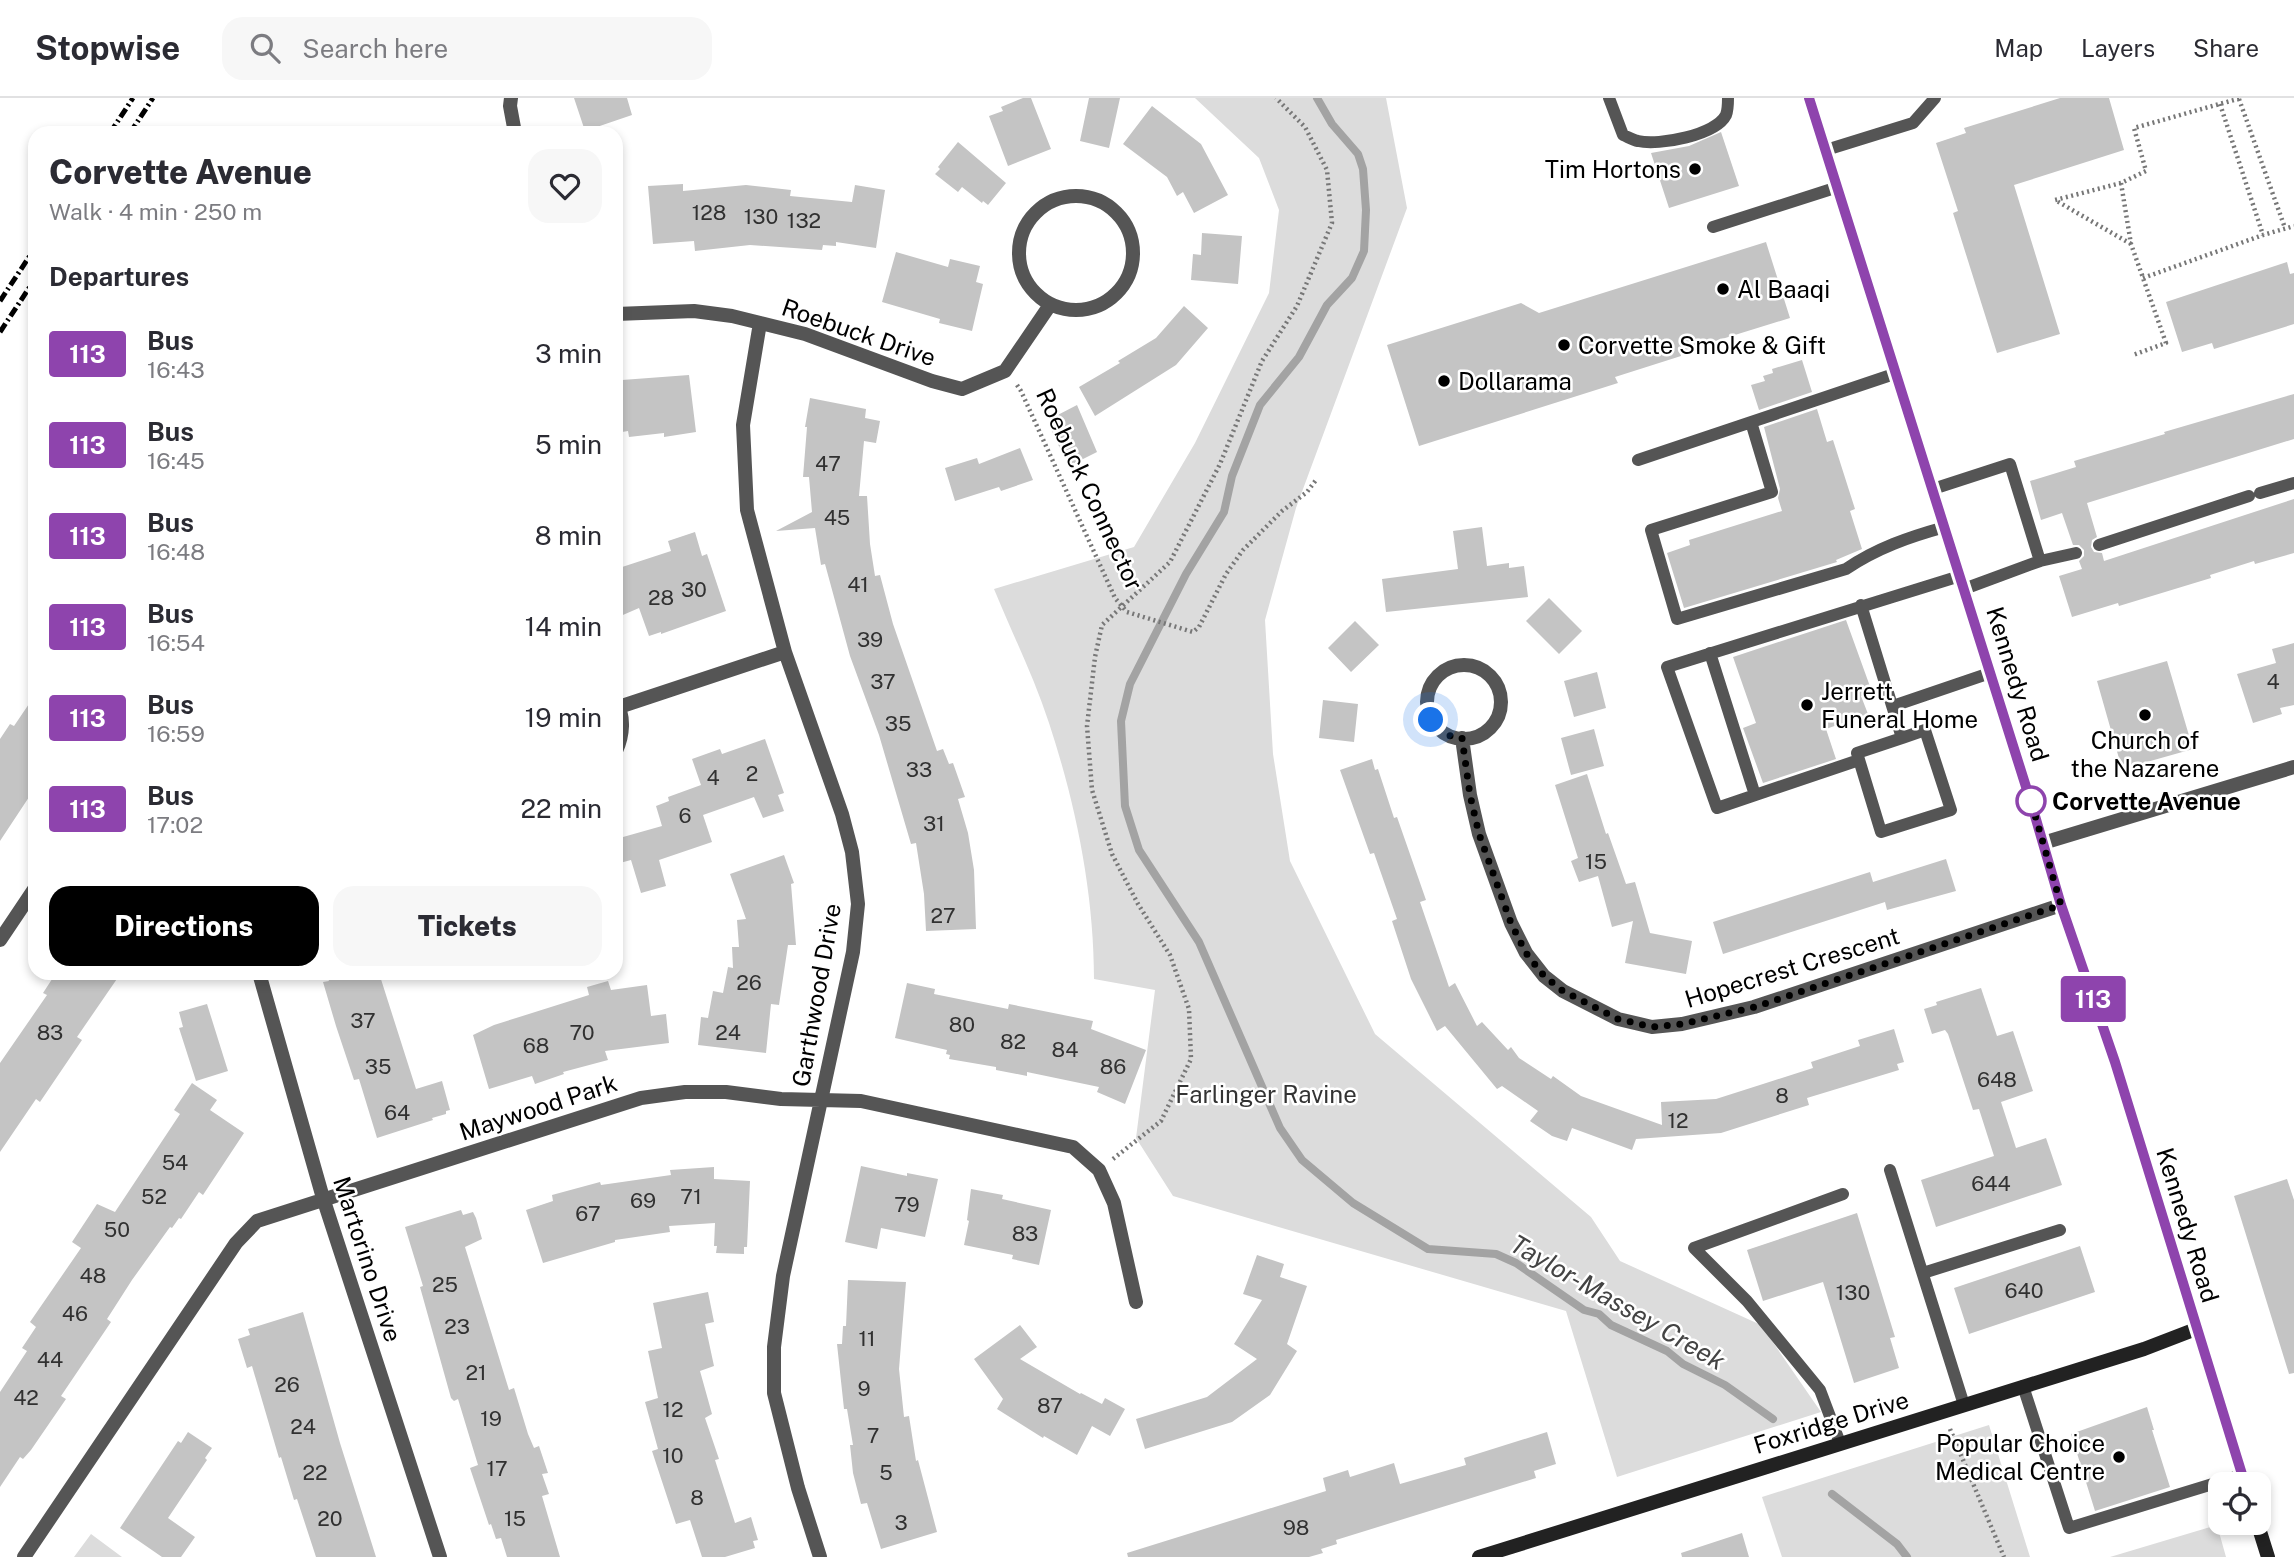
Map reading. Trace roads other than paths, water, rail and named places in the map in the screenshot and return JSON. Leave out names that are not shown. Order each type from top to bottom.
[{"type":"main road","name":"Kennedy Road","points":[[1809,98],[2061,905],[2115,1062],[2241,1472]]},
{"type":"main road","name":"Foxridge Drive","points":[[1479,1557],[2144,1349],[2196,1329]]},
{"type":"main road","points":[[2261,1535],[2268,1557]]},
{"type":"street","points":[[511,98],[514,126]]},
{"type":"street","points":[[1086,196],[1104,202],[1119,215],[1129,232],[1133,251],[1131,271],[1122,288],[1107,302],[1089,309],[1069,310],[1050,305],[1035,295],[1024,280],[1018,262],[1018,244],[1024,227],[1035,212],[1059,198],[1086,196]]},
{"type":"street","name":"Roebuck Drive","points":[[623,314],[694,311],[732,316],[805,334],[932,381],[962,389],[1005,371],[1050,305]]},
{"type":"street","name":"Garthwood Drive","points":[[760,323],[743,425],[747,510],[785,652],[842,814],[852,852],[858,904],[852,952],[783,1276],[774,1347],[774,1393],[798,1488],[820,1557]]},
{"type":"street","points":[[623,702],[785,652]]},
{"type":"street","points":[[1461,665],[1474,666],[1485,671],[1494,680],[1502,702],[1494,725],[1474,738],[1462,738],[1450,737],[1439,730],[1427,709],[1431,684],[1449,668],[1461,665]]},
{"type":"street","name":"Hopecrest Crescent","points":[[1462,738],[1479,834],[1511,923],[1526,953],[1544,976],[1563,991],[1618,1019],[1652,1027],[1682,1024],[1755,1007],[2061,905]]},
{"type":"street","points":[[2043,843],[2294,767]]},
{"type":"street","points":[[0,940],[28,898]]},
{"type":"street","name":"Martorino Drive","points":[[261,980],[323,1198],[440,1557]]},
{"type":"street","name":"Maywood Park","points":[[24,1557],[236,1243],[257,1221],[641,1098],[685,1091],[726,1092],[781,1100],[861,1101],[1073,1147],[1099,1170],[1114,1203],[1136,1302]]},
{"type":"lane","points":[[1609,98],[1623,135],[1636,141],[1665,142],[1715,127],[1727,114],[1728,98]]},
{"type":"lane","points":[[1826,150],[1913,122],[1936,98]]},
{"type":"lane","points":[[1713,227],[1838,187]]},
{"type":"lane","points":[[1638,460],[1897,373]]},
{"type":"lane","points":[[1751,422],[1772,492],[1651,530],[1677,619],[1846,569],[1901,539],[1945,527]]},
{"type":"lane","points":[[1933,489],[2010,464],[2040,561]]},
{"type":"lane","points":[[2099,545],[2294,483]]},
{"type":"lane","points":[[1859,760],[1717,808],[1667,667],[1861,605],[1962,583],[2076,553]]},
{"type":"lane","points":[[1861,605],[1902,738]]},
{"type":"lane","points":[[1710,653],[1755,795]]},
{"type":"lane","points":[[1893,706],[1990,673]]},
{"type":"lane","points":[[1925,730],[1951,810],[1881,832],[1857,753],[1902,738],[1925,730]]},
{"type":"lane","points":[[1890,1170],[1964,1405]]},
{"type":"lane","points":[[1840,1443],[1820,1390],[1747,1301],[1694,1248],[1843,1194]]},
{"type":"lane","points":[[1923,1273],[2060,1230]]},
{"type":"lane","points":[[2023,1386],[2069,1528],[2208,1490]]},
{"type":"waterway","name":"Taylor-Massey Creek","points":[[1317,98],[1332,124],[1358,154],[1363,169],[1366,210],[1364,251],[1352,278],[1327,305],[1299,357],[1260,405],[1232,476],[1224,512],[1186,574],[1130,684],[1121,721],[1125,806],[1139,850],[1199,942],[1280,1128],[1302,1160],[1353,1203],[1428,1249],[1496,1254],[1516,1263],[1584,1310],[1599,1314],[1611,1325],[1667,1351],[1683,1364],[1725,1385],[1773,1419]]},
{"type":"waterway","name":"Taylor-Massey Creek","points":[[1832,1494],[1897,1544],[1907,1557]]},
{"type":"railway","points":[[115,126],[133,98]]},
{"type":"railway","points":[[135,126],[153,98]]},
{"type":"railway","points":[[0,301],[28,259]]},
{"type":"railway","points":[[0,332],[28,290]]},
{"type":"place","name":"Tim Hortons","points":[[1695,169]]},
{"type":"place","name":"Al Baaqi","points":[[1723,289]]},
{"type":"place","name":"Corvette Smoke & Gift","points":[[1564,345]]},
{"type":"place","name":"Dollarama","points":[[1444,381]]},
{"type":"place","name":"Jerrett Funeral Home","points":[[1807,705]]},
{"type":"place","name":"Church of the Nazarene","points":[[2145,715]]},
{"type":"place","name":"Corvette Avenue","points":[[2031,801]]},
{"type":"place","name":"Popular Choice Medical Centre","points":[[2119,1457]]},
{"type":"park label","name":"Farlinger Ravine","points":[[1266,1094]]}]
